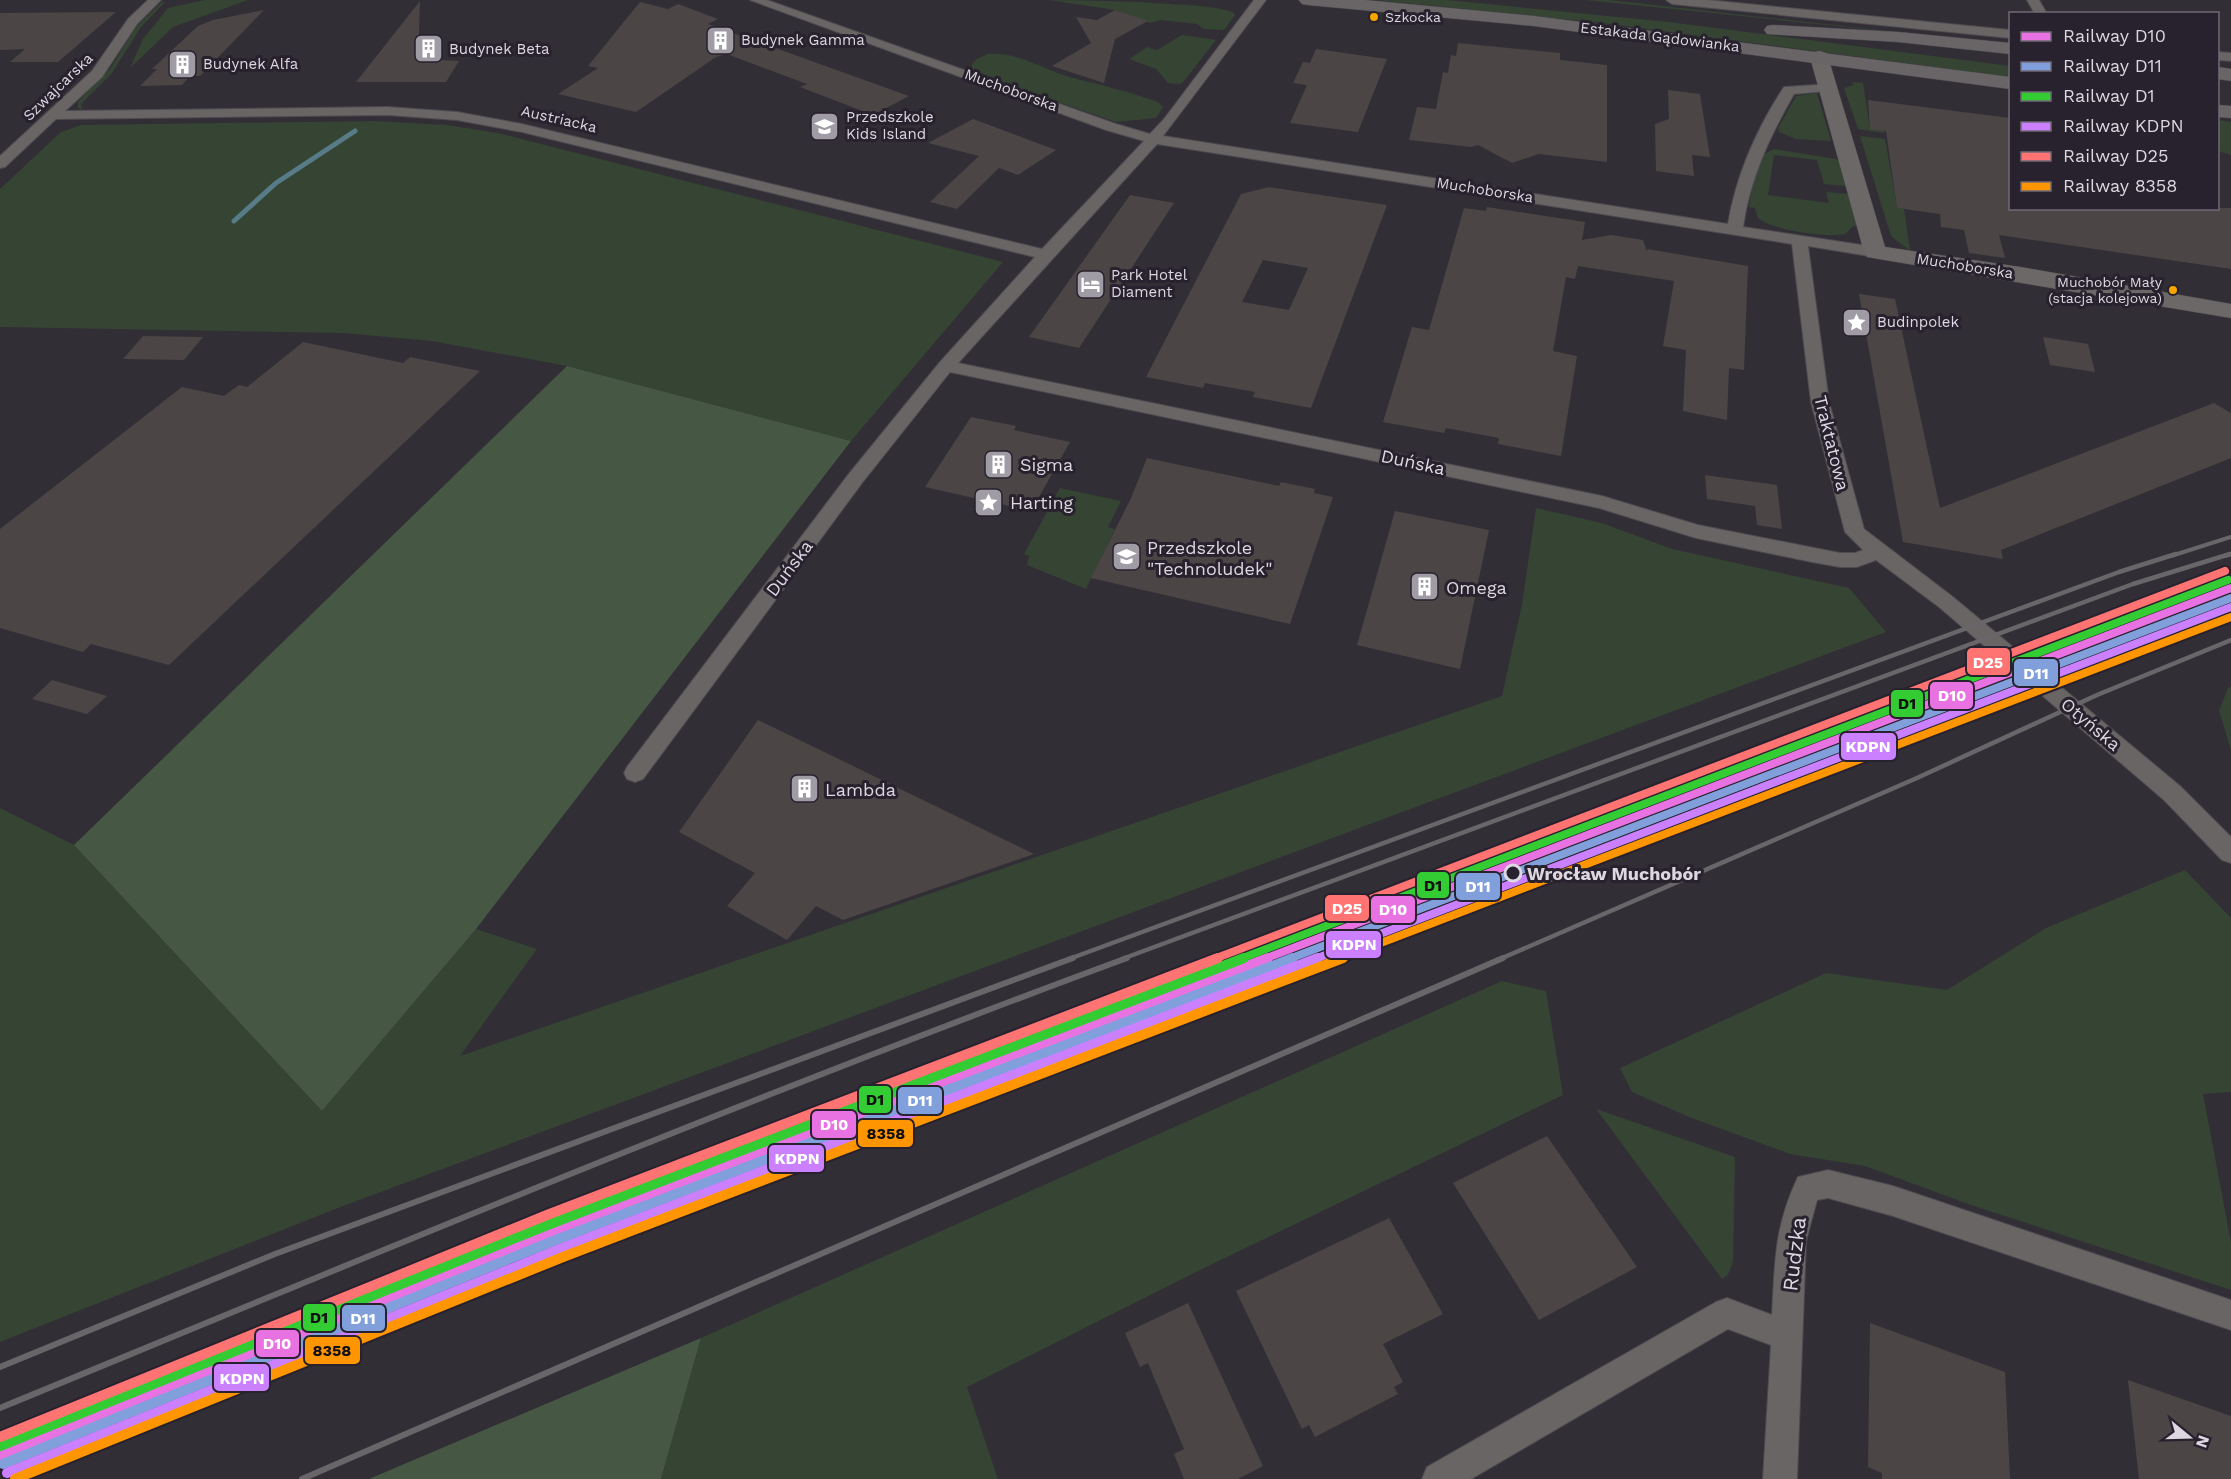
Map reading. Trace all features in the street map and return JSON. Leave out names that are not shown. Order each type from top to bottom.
[{"type":"main road","name":"Estakada Gądowianka","points":[[1308,0],[1534,21],[2009,83]]},
{"type":"main road","points":[[2009,49],[1898,37],[1766,29],[2009,62]]},
{"type":"main road","points":[[1819,57],[1875,252]]},
{"type":"main road","name":"Muchoborska","points":[[1875,252],[2031,276],[2231,311]]},
{"type":"street","name":"Szwajcarska","points":[[0,164],[105,66],[132,22],[155,0]]},
{"type":"street","name":"Muchoborska","points":[[756,0],[1111,127],[1154,139],[1875,252]]},
{"type":"street","name":"Duńska","points":[[635,773],[855,479],[946,366],[1045,255],[1154,139],[1260,0]]},
{"type":"street","points":[[1672,0],[2009,34]]},
{"type":"street","points":[[1809,0],[1813,15]]},
{"type":"street","points":[[1735,229],[1746,177],[1761,140],[1789,90],[1827,87]]},
{"type":"street","name":"Austriacka","points":[[54,115],[388,111],[457,116],[533,130],[1045,255]]},
{"type":"street","name":"Traktatowa","points":[[1800,240],[1823,413],[1855,532],[1878,552],[1946,602]]},
{"type":"street","name":"Duńska","points":[[946,366],[1602,501],[1696,531],[1812,555],[1857,560],[1878,552]]},
{"type":"street","name":"Otyńska","points":[[1946,602],[2172,793],[2231,853]]},
{"type":"street","name":"Rudzka","points":[[1787,1336],[1791,1241],[1798,1209],[1808,1187],[1828,1184],[1893,1201],[2231,1315]]},
{"type":"street","points":[[1439,1479],[1563,1409],[1694,1330],[1727,1314],[1787,1336],[1780,1479]]},
{"type":"green space","points":[[205,0],[248,0],[173,27],[130,68],[143,39],[168,8]]},
{"type":"green space","points":[[1049,0],[1193,5],[1225,10],[1235,15],[1224,30],[1204,29],[1197,24],[1161,20],[1150,23],[1115,10]]},
{"type":"green space","points":[[1376,0],[1447,0],[1669,22],[2009,66],[2009,77],[1602,23]]},
{"type":"green space","points":[[1586,0],[1609,0],[1962,39]]},
{"type":"green space","points":[[162,2],[165,2],[141,27],[112,73],[81,104],[82,110],[78,108],[78,102],[110,69],[136,27]]},
{"type":"green space","points":[[1182,35],[1216,40],[1180,84],[1168,83],[1156,69],[1129,59],[1147,47],[1157,50]]},
{"type":"green space","points":[[988,54],[1021,58],[1063,75],[1147,98],[1158,102],[1163,107],[1156,118],[1116,122],[977,74],[972,69],[972,64]]},
{"type":"green space","points":[[1852,82],[1863,83],[1870,128],[1884,130],[1884,133],[1858,129],[1844,88],[1854,85]]},
{"type":"green space","points":[[1817,93],[1831,141],[1796,139],[1779,132],[1778,128],[1796,96]]},
{"type":"green space","points":[[2219,120],[2231,122],[2231,155],[2219,151]]},
{"type":"green space","points":[[375,121],[446,125],[498,133],[1003,262],[851,441],[567,366],[432,341],[344,333],[0,327],[0,189],[61,132],[81,125]]},
{"type":"green space","points":[[1860,136],[1885,139],[1897,207],[1904,209],[1910,251],[1891,236]]},
{"type":"green space","points":[[1774,149],[1836,159],[1840,162],[1847,186],[1824,184],[1817,160],[1774,155],[1768,195],[1829,203],[1826,192],[1850,194],[1859,227],[1853,226],[1845,234],[1813,234],[1775,226],[1758,218],[1755,208],[1749,207],[1753,182],[1762,155]]},
{"type":"green space","points":[[567,366],[851,441],[476,929],[322,1111],[74,845]]},
{"type":"green space","points":[[1060,488],[1121,501],[1108,527],[1115,529],[1086,589],[1027,565],[1029,556],[1024,554]]},
{"type":"green space","points":[[1536,508],[1602,523],[1672,549],[1849,588],[1886,632],[343,1206],[0,1342],[0,808],[74,845],[322,1111],[476,929],[537,949],[460,1056],[1502,696],[1522,604]]},
{"type":"green space","points":[[2231,686],[2231,750],[2219,711],[2228,688]]},
{"type":"green space","points":[[2185,870],[2231,918],[2231,1092],[2203,1094],[2231,1242],[2231,1290],[1971,1205],[1865,1166],[1790,1154],[1689,1117],[1632,1092],[1620,1068],[1826,973],[1947,990],[2046,928]]},
{"type":"green space","points":[[1502,981],[1546,991],[1563,1095],[1204,1268],[967,1387],[998,1479],[661,1479],[701,1338]]},
{"type":"green space","points":[[1596,1109],[1735,1157],[1733,1262],[1728,1275],[1722,1279]]},
{"type":"green space","points":[[701,1338],[661,1479],[369,1479]]},
{"type":"building","points":[[420,1],[418,59],[459,61],[446,82],[356,82]]},
{"type":"building","points":[[640,2],[668,9],[678,4],[718,19],[708,24],[909,96],[873,115],[800,87],[807,84],[727,54],[716,57],[636,112],[558,94],[598,68],[588,66]]},
{"type":"building","name":"Budynek Alfa","points":[[264,10],[200,76],[190,76],[182,85],[140,86],[157,69],[152,69],[198,26],[213,20]]},
{"type":"building","points":[[1115,10],[1148,21],[1115,39],[1104,83],[1052,66],[1091,43],[1076,17],[1097,20]]},
{"type":"building","points":[[116,12],[58,62],[10,62],[25,49],[0,50],[0,13]]},
{"type":"building","points":[[1458,43],[1560,53],[1560,60],[1607,65],[1607,162],[1539,154],[1512,163],[1478,145],[1471,147],[1409,140],[1417,107],[1436,109],[1443,72],[1448,73],[1451,55],[1456,56]]},
{"type":"building","points":[[1316,49],[1387,59],[1358,132],[1290,123],[1307,85],[1293,83],[1303,62],[1310,63]]},
{"type":"building","points":[[1668,90],[1700,94],[1710,157],[1692,155],[1694,176],[1656,171],[1655,124],[1669,119]]},
{"type":"building","points":[[1868,100],[2009,118],[2009,210],[2219,210],[2219,208],[2231,208],[2231,269],[1999,235],[2005,258],[1969,253],[1964,230],[1941,227],[1940,214],[1897,208],[1886,131],[1870,129]]},
{"type":"building","points":[[973,119],[1056,150],[1018,175],[999,168],[957,209],[930,202],[979,156],[928,143]]},
{"type":"building","points":[[1269,187],[1387,205],[1311,408],[1253,397],[1255,392],[1205,383],[1203,388],[1146,377],[1241,194]],"holes":[[[1263,260],[1308,268],[1289,310],[1242,302]]]},
{"type":"building","points":[[1130,195],[1174,203],[1079,348],[1029,337]]},
{"type":"building","points":[[1487,207],[1585,222],[1582,240],[1611,235],[1643,240],[1647,252],[1647,249],[1748,266],[1744,370],[1729,368],[1727,420],[1683,411],[1686,350],[1663,346],[1674,281],[1578,266],[1575,279],[1566,277],[1553,351],[1577,356],[1561,456],[1498,444],[1499,438],[1446,428],[1444,433],[1383,422],[1412,327],[1429,330],[1464,208],[1486,211]]},
{"type":"building","points":[[1859,294],[1895,299],[1940,508],[2214,403],[2231,413],[2231,458],[2001,550],[2003,559],[1903,542]]},
{"type":"building","points":[[143,336],[203,337],[184,360],[123,359]]},
{"type":"building","points":[[2043,337],[2088,344],[2095,372],[2050,365]]},
{"type":"building","points":[[303,342],[403,363],[410,357],[480,371],[169,665],[91,644],[83,652],[0,628],[0,529],[182,387],[224,396],[239,385],[247,387]]},
{"type":"building","name":"Sigma","points":[[971,417],[1016,426],[1014,430],[1070,442],[1031,511],[925,487]]},
{"type":"building","points":[[1147,458],[1279,486],[1281,482],[1315,489],[1314,493],[1333,497],[1290,624],[1091,578],[1131,498]]},
{"type":"building","points":[[1705,475],[1777,485],[1782,529],[1757,525],[1755,506],[1707,499]]},
{"type":"building","name":"Omega","points":[[1395,511],[1489,530],[1460,669],[1357,645]]},
{"type":"building","points":[[52,680],[107,696],[87,714],[32,699]]},
{"type":"building","name":"Lambda","points":[[758,720],[1034,854],[843,920],[816,906],[787,940],[727,906],[755,873],[679,832]]},
{"type":"building","points":[[1547,1136],[1637,1267],[1539,1320],[1453,1183]]},
{"type":"building","points":[[1389,1218],[1443,1314],[1383,1344],[1403,1382],[1394,1387],[1398,1394],[1315,1437],[1309,1425],[1302,1429],[1236,1291]]},
{"type":"building","points":[[1188,1303],[1263,1466],[1238,1479],[1184,1479],[1174,1454],[1184,1449],[1148,1363],[1140,1367],[1125,1333]]},
{"type":"building","points":[[1870,1323],[2005,1372],[2010,1479],[1882,1479],[1882,1473],[1868,1467]]},
{"type":"building","points":[[2128,1380],[2231,1416],[2231,1479],[2139,1479]]},
{"type":"waterway","points":[[234,221],[276,183],[355,131]]},
{"type":"railway","points":[[2171,556],[2231,537]]},
{"type":"railway","points":[[1069,959],[2119,572],[2176,554]]},
{"type":"railway","points":[[1122,959],[2133,584],[2230,554]]},
{"type":"railway","points":[[2226,556],[2231,554]]},
{"type":"railway","points":[[2064,652],[2231,595]]},
{"type":"railway","points":[[1500,959],[1917,778],[2097,695],[2231,640]]},
{"type":"railway","points":[[0,1367],[275,1254],[1073,958]]},
{"type":"railway","points":[[0,1408],[702,1121],[1127,958]]},
{"type":"railway","points":[[302,1479],[1503,958]]},
{"type":"rail line","name":"D25","points":[[0,1437],[547,1215],[2225,571]]},
{"type":"rail line","name":"D1","points":[[0,1446],[550,1224],[2228,580]]},
{"type":"rail line","name":"D10","points":[[0,1456],[553,1232],[2231,588]]},
{"type":"rail line","name":"D11","points":[[3,1464],[556,1240],[2231,598]]},
{"type":"rail line","name":"KDPN","points":[[7,1473],[560,1249],[2231,607]]},
{"type":"rail line","name":"8358","points":[[15,1479],[563,1257],[2231,617]]},
{"type":"place","name":"Szkocka","points":[[1374,17]]},
{"type":"place","name":"Budynek Gamma","points":[[720,40]]},
{"type":"place","name":"Budynek Beta","points":[[428,49]]},
{"type":"place","name":"Budynek Alfa","points":[[182,64]]},
{"type":"place","name":"Przedszkole Kids Island","points":[[825,126]]},
{"type":"place","name":"Park Hotel Diament","points":[[1090,284]]},
{"type":"place","name":"Muchobór Mały (stacja kolejowa)","points":[[2173,290]]},
{"type":"place","name":"Budinpolek","points":[[1856,322]]},
{"type":"place","name":"Sigma","points":[[999,464]]},
{"type":"place","name":"Harting","points":[[989,502]]},
{"type":"place","name":"Przedszkole \"Technoludek\"","points":[[1126,557]]},
{"type":"place","name":"Omega","points":[[1425,587]]},
{"type":"place","name":"Lambda","points":[[804,789]]},
{"type":"place","name":"Wrocław Muchobór","points":[[1513,873]]}]
